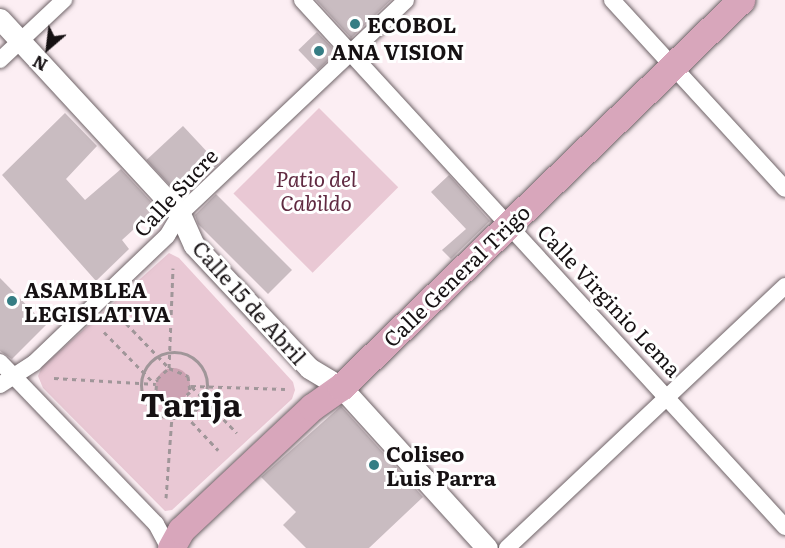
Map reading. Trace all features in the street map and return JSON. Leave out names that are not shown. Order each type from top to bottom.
[{"type":"main road","name":"Calle General Trigo","points":[[170,548],[190,522],[312,407],[341,387],[741,0]]},
{"type":"street","points":[[0,60],[64,0]]},
{"type":"street","name":"Calle Virginio Lema","points":[[302,0],[670,397],[785,527]]},
{"type":"street","name":"Calle Sucre","points":[[4,374],[42,355],[167,236],[180,214],[406,0]]},
{"type":"street","points":[[612,0],[785,189]]},
{"type":"street","name":"Calle 15 de Abril","points":[[0,19],[180,214],[194,245],[309,368],[341,387],[487,548]]},
{"type":"street","points":[[507,548],[670,397],[785,286]]},
{"type":"street","points":[[4,374],[156,524],[170,548]]},
{"type":"path","points":[[54,378],[156,384],[169,369],[173,268]]},
{"type":"path","points":[[120,317],[169,369],[184,372],[191,386],[237,433]]},
{"type":"path","points":[[104,332],[156,384],[159,395],[172,402],[218,450]]},
{"type":"path","points":[[169,352],[196,361],[206,387],[203,399],[185,416],[171,418],[146,403],[141,384],[144,372],[158,356],[169,352]]},
{"type":"path","points":[[191,386],[285,389]]},
{"type":"path","points":[[172,402],[187,396],[191,386]]},
{"type":"path","points":[[166,498],[172,402]]},
{"type":"green space","name":"Patio del Cabildo","points":[[319,108],[398,187],[313,273],[233,194]]},
{"type":"green space","points":[[169,253],[179,258],[293,382],[295,390],[292,399],[172,510],[165,511],[43,388],[38,376],[42,367]]},
{"type":"shaded area","points":[[173,368],[185,373],[190,385],[185,397],[173,402],[161,397],[156,385],[161,373]]},
{"type":"building","name":"ECOBOL","points":[[316,0],[391,0],[351,38]]},
{"type":"building","name":"ANA VISION","points":[[317,32],[336,52],[318,70],[298,50]]},
{"type":"building","points":[[65,113],[97,146],[66,179],[85,200],[121,169],[157,208],[122,240],[129,249],[96,281],[2,175]]},
{"type":"building","points":[[183,126],[218,164],[182,198],[146,160]]},
{"type":"building","points":[[449,175],[490,221],[451,259],[442,250],[466,229],[431,192]]},
{"type":"building","points":[[216,194],[292,270],[268,294],[198,224],[195,215]]},
{"type":"building","name":"ASAMBLEA LEGISLATIVA","points":[[0,278],[46,325],[12,359],[0,351]]},
{"type":"building","name":"Coliseo Luis Parra","points":[[341,406],[423,497],[369,548],[306,548],[283,525],[296,512],[261,477]]},
{"type":"place","name":"ECOBOL","points":[[355,24]]},
{"type":"place","name":"ANA VISION","points":[[319,51]]},
{"type":"place","name":"ASAMBLEA LEGISLATIVA","points":[[12,301]]},
{"type":"place","name":"Coliseo Luis Parra","points":[[374,465]]},
{"type":"district","name":"Tarija","points":[[191,403]]}]
